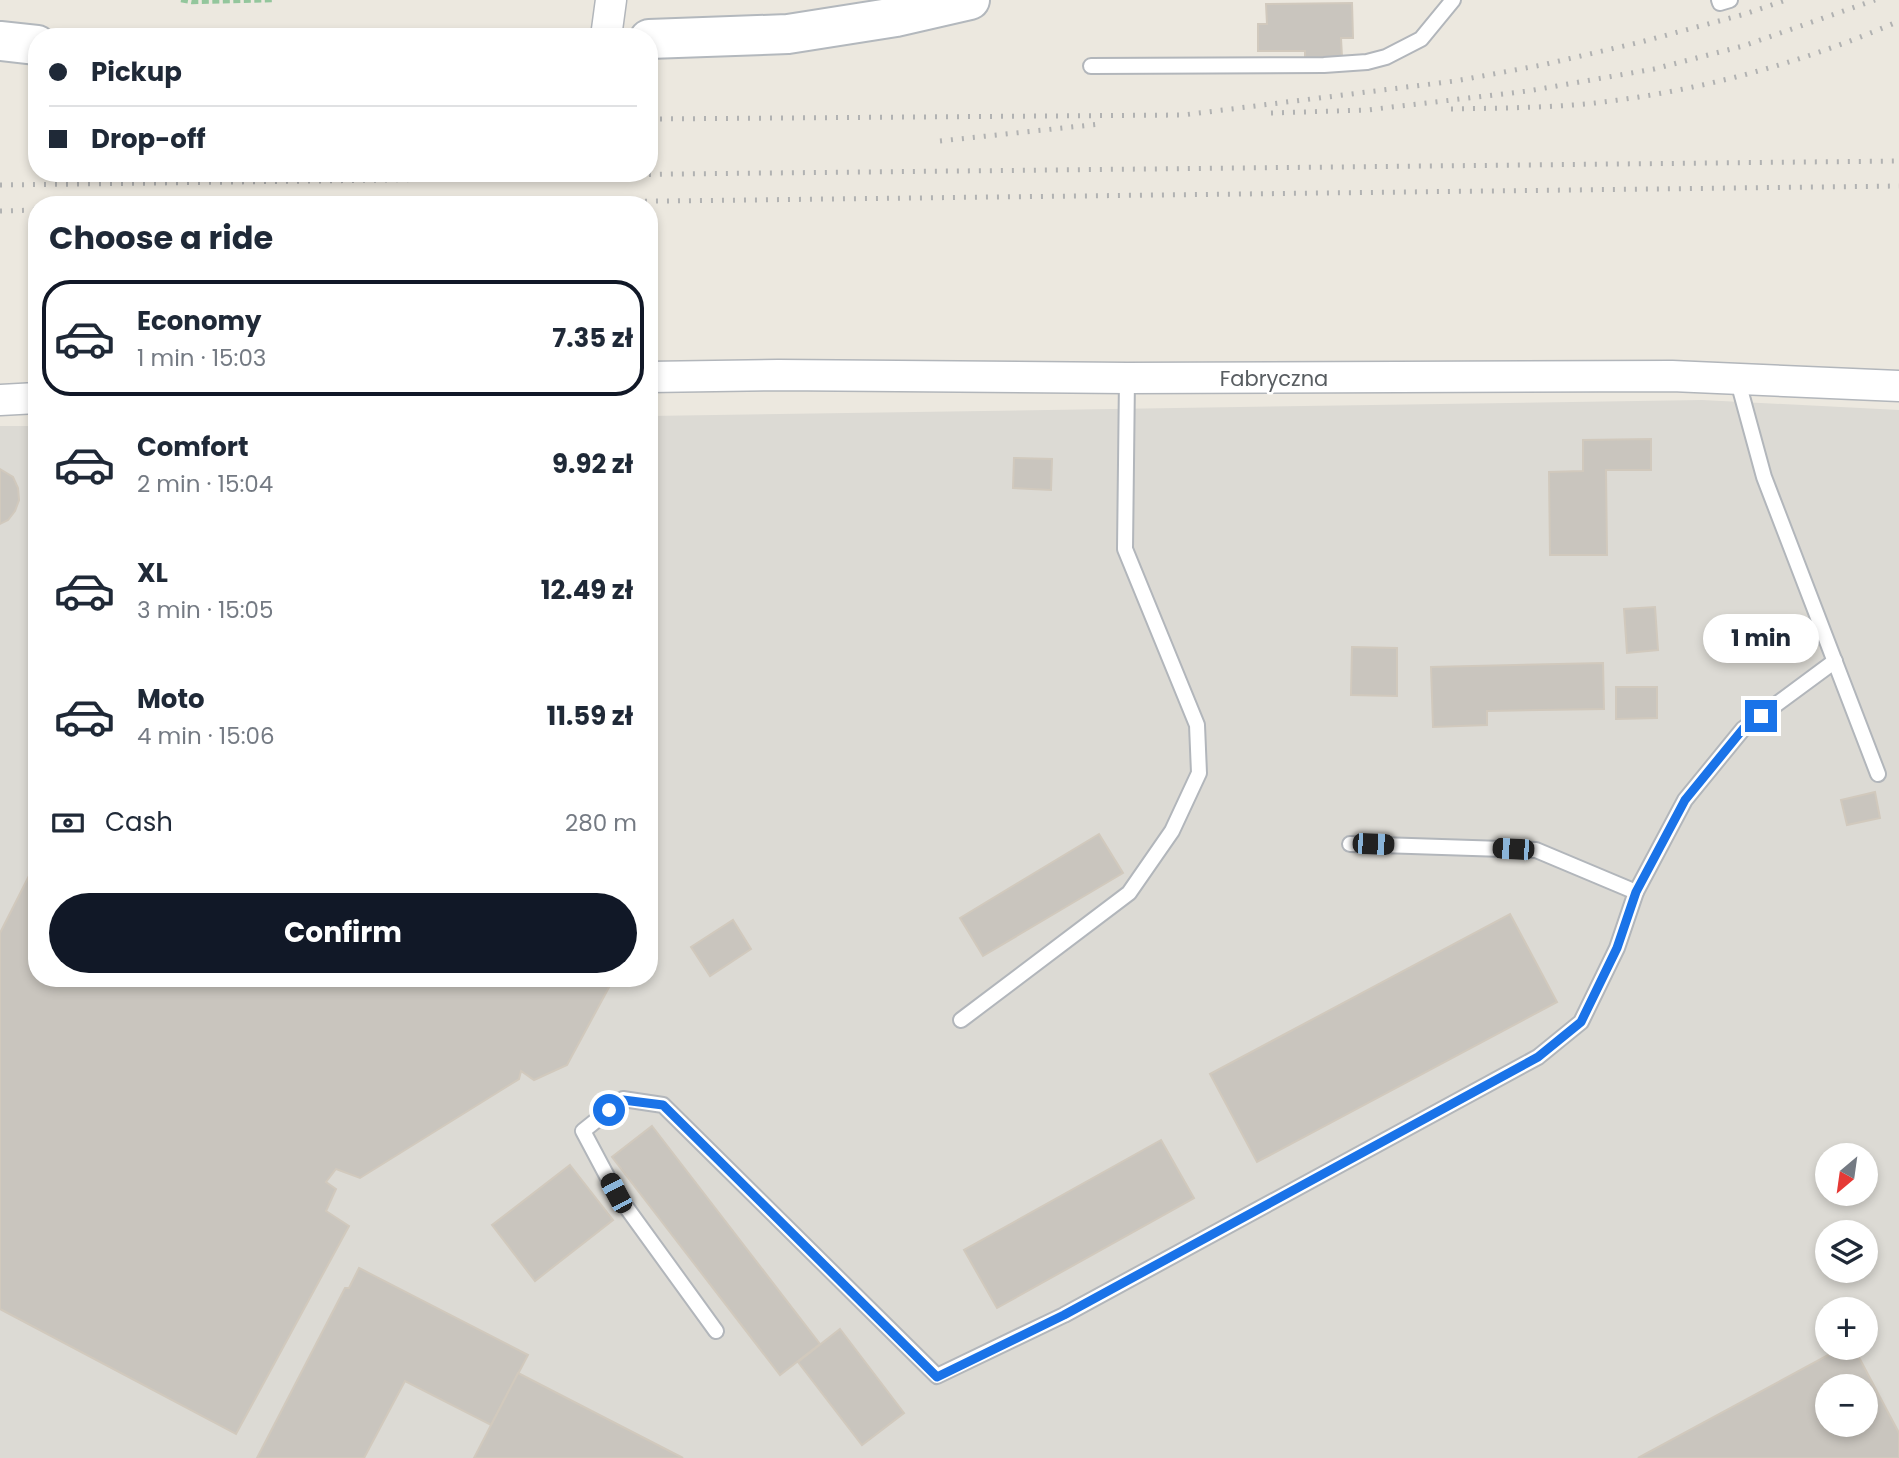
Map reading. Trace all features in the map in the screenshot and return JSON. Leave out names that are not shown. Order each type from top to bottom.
[{"type":"street","points":[[607,28],[611,0]]},
{"type":"street","points":[[658,39],[788,34],[896,17],[970,0]]},
{"type":"street","points":[[0,41],[28,45]]},
{"type":"street","name":"Fabryczna","points":[[658,377],[1737,378],[1899,386]]},
{"type":"street","points":[[0,400],[28,398]]},
{"type":"lane","points":[[1091,66],[1367,62],[1386,57],[1421,39],[1453,0]]},
{"type":"lane","points":[[1719,0],[1720,3],[1730,0]]},
{"type":"lane","points":[[961,1020],[1129,893],[1171,831],[1199,773],[1197,725],[1125,549],[1127,378]]},
{"type":"lane","points":[[1737,378],[1764,477],[1878,774]]},
{"type":"lane","points":[[716,1331],[616,1193],[583,1131],[623,1100],[663,1105],[937,1377],[1064,1315],[1538,1057],[1581,1022],[1617,948],[1636,892],[1685,800],[1743,729],[1835,662]]},
{"type":"lane","points":[[1350,844],[1536,850],[1636,892]]},
{"type":"path","points":[[181,0],[272,0]]},
{"type":"shaded area","points":[[1702,400],[1899,410],[1899,1458],[0,1458],[0,426],[28,426],[28,987],[658,987],[658,416]]},
{"type":"building","points":[[1352,3],[1353,38],[1341,38],[1342,57],[1305,58],[1305,51],[1258,51],[1258,24],[1267,24],[1266,4]]},
{"type":"building","points":[[1651,439],[1651,470],[1606,470],[1607,555],[1550,555],[1549,472],[1583,471],[1583,440]]},
{"type":"building","points":[[1014,458],[1052,459],[1051,490],[1013,488]]},
{"type":"building","points":[[0,469],[13,477],[19,500],[8,520],[0,524]]},
{"type":"building","points":[[1655,607],[1658,650],[1627,653],[1624,609]]},
{"type":"building","points":[[1352,647],[1397,648],[1397,696],[1351,695]]},
{"type":"building","points":[[1603,663],[1604,709],[1487,711],[1487,725],[1433,727],[1431,667]]},
{"type":"building","points":[[1616,687],[1657,687],[1657,718],[1616,719]]},
{"type":"building","points":[[1875,792],[1880,818],[1847,825],[1841,800]]},
{"type":"building","points":[[1099,834],[1123,873],[983,956],[960,918]]},
{"type":"building","points":[[28,878],[28,987],[609,987],[567,1065],[534,1080],[521,1071],[519,1079],[360,1178],[336,1169],[326,1182],[336,1189],[326,1211],[349,1226],[236,1434],[0,1309],[0,933]]},
{"type":"building","points":[[1510,914],[1557,1002],[1257,1162],[1210,1074]]},
{"type":"building","points":[[733,920],[751,949],[710,976],[691,947]]},
{"type":"building","points":[[652,1126],[820,1344],[780,1375],[612,1157]]},
{"type":"building","points":[[1161,1140],[1194,1198],[997,1308],[964,1250]]},
{"type":"building","points":[[570,1165],[613,1220],[535,1281],[492,1225]]},
{"type":"building","points":[[359,1268],[528,1355],[491,1425],[405,1381],[364,1458],[257,1458],[345,1288],[349,1288]]},
{"type":"building","points":[[840,1329],[904,1413],[862,1445],[798,1362]]},
{"type":"building","points":[[1819,1360],[1860,1360],[1868,1374],[1815,1374],[1815,1437],[1878,1437],[1878,1393],[1899,1433],[1899,1458],[1638,1458]]},
{"type":"building","points":[[518,1373],[683,1458],[474,1458]]},
{"type":"railway","points":[[658,119],[1183,115],[1455,81],[1542,65],[1641,42],[1786,0]]},
{"type":"railway","points":[[1271,113],[1367,110],[1528,91],[1654,69],[1743,46],[1875,0]]},
{"type":"railway","points":[[1451,109],[1577,105],[1673,91],[1788,62],[1899,21]]},
{"type":"railway","points":[[940,141],[1100,124]]},
{"type":"railway","points":[[658,174],[1899,161]]},
{"type":"railway","points":[[0,185],[234,182]]},
{"type":"railway","points":[[658,201],[1899,186]]},
{"type":"railway","points":[[0,211],[28,210]]},
{"type":"route","points":[[609,1110],[623,1100],[663,1105],[937,1377],[1064,1315],[1538,1057],[1581,1022],[1617,948],[1636,892],[1685,800],[1743,729],[1761,716]]}]
